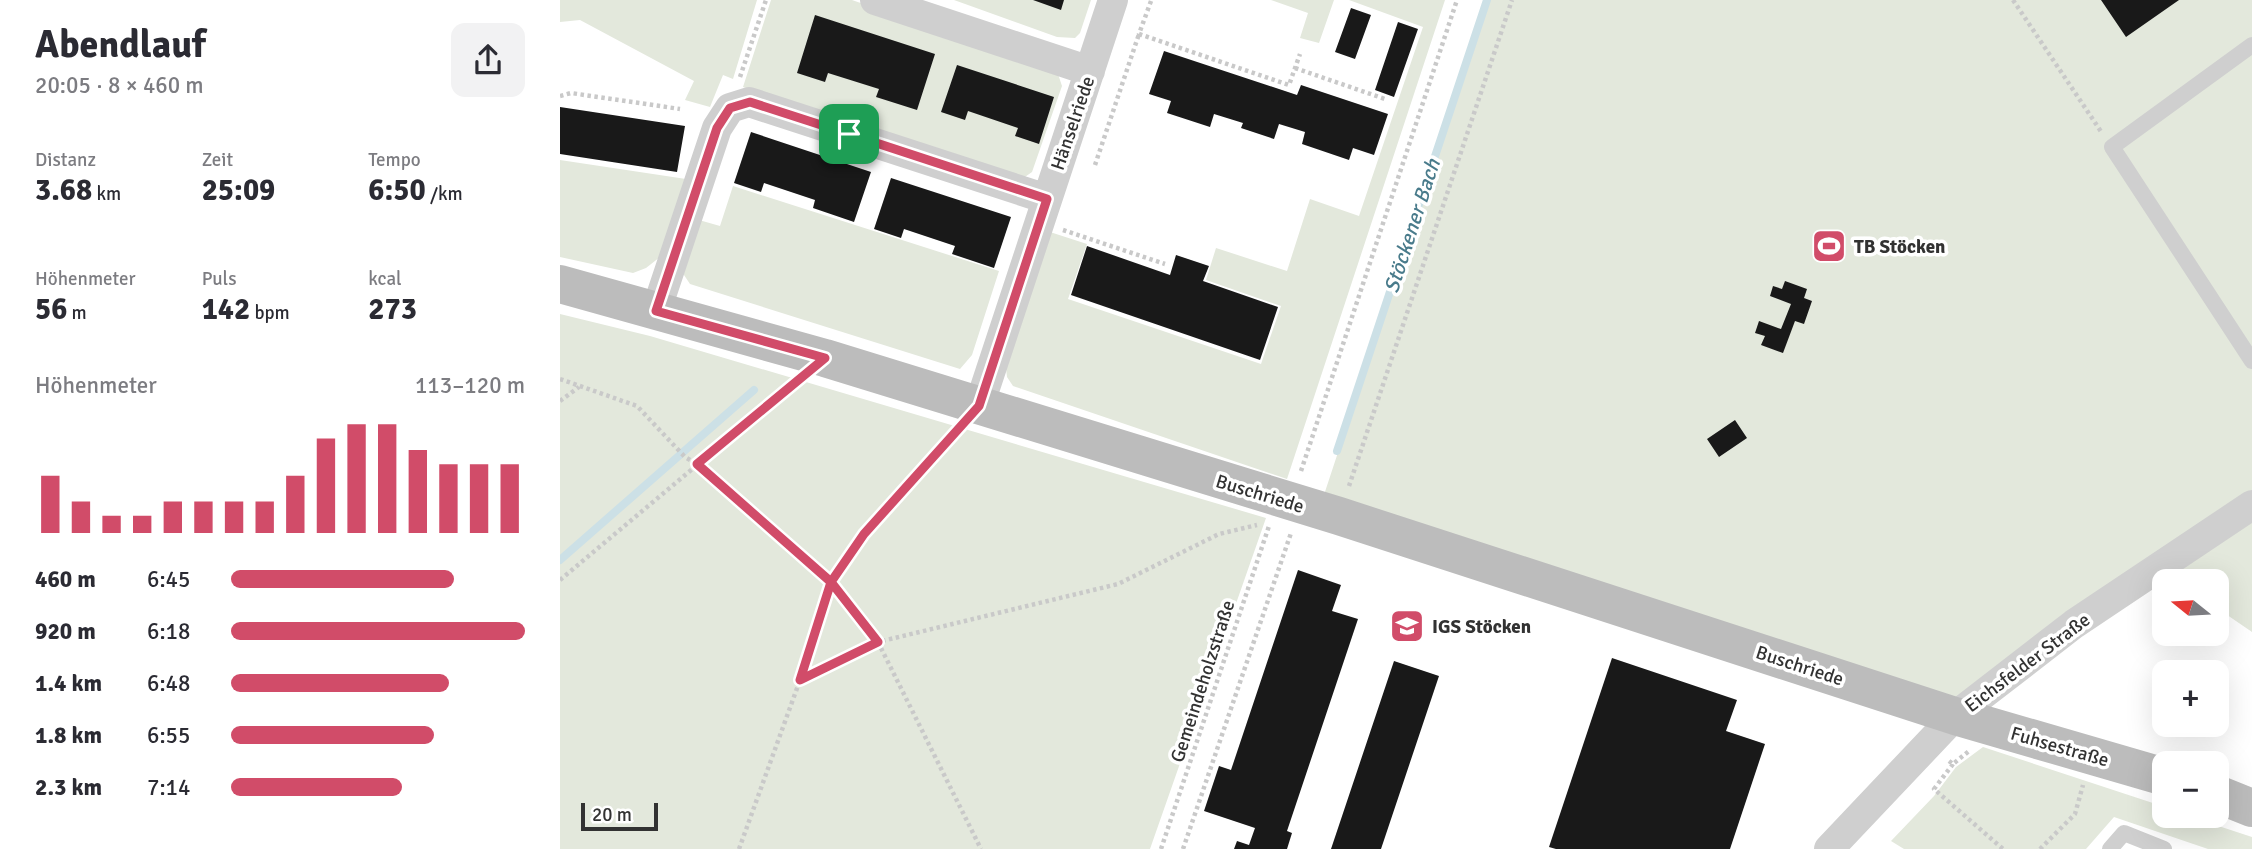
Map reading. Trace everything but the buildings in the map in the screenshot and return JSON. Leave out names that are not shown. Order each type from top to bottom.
[{"type":"street","points":[[875,0],[1090,71]]},
{"type":"street","name":"Hänselriede","points":[[979,406],[1113,0]]},
{"type":"street","points":[[656,311],[717,128],[730,108],[750,102],[1043,210]]},
{"type":"street","name":"Buschriede","points":[[560,285],[825,358],[1339,516],[1955,716]]},
{"type":"street","name":"Eichsfelder Straße","points":[[1829,849],[1927,742],[1955,716],[2074,624],[2252,505]]},
{"type":"street","name":"Fuhsestraße","points":[[1955,716],[2152,773]]},
{"type":"street","points":[[2229,799],[2252,808]]},
{"type":"lane","points":[[2252,45],[2112,147],[2252,361]]},
{"type":"lane","points":[[2110,849],[2124,832],[2164,849]]},
{"type":"path","points":[[730,108],[766,0]]},
{"type":"path","points":[[1300,474],[1457,0]]},
{"type":"path","points":[[1339,516],[1512,0]]},
{"type":"path","points":[[2012,0],[2112,147]]},
{"type":"path","points":[[1095,165],[1151,1]]},
{"type":"path","points":[[1139,34],[1289,85],[1300,54]]},
{"type":"path","points":[[1295,68],[1385,99]]},
{"type":"path","points":[[560,96],[571,93],[680,109]]},
{"type":"path","points":[[1043,210],[1165,264]]},
{"type":"path","points":[[560,580],[825,358]]},
{"type":"path","points":[[560,379],[637,406],[685,457],[697,464],[831,582],[878,642],[981,849]]},
{"type":"path","points":[[560,401],[579,387]]},
{"type":"path","points":[[739,849],[800,680],[831,582],[864,534],[979,406]]},
{"type":"path","name":"Gemeindeholzstraße","points":[[878,642],[1118,584],[1219,534],[1271,522],[1161,849]]},
{"type":"path","points":[[1182,849],[1292,529]]},
{"type":"path","points":[[800,680],[878,642]]},
{"type":"path","points":[[1953,764],[1934,789],[2003,849]]},
{"type":"path","points":[[2040,849],[2075,814],[2083,783]]},
{"type":"shaded area","points":[[560,0],[757,0],[733,79],[723,75],[710,107],[685,100],[694,81],[580,20],[560,22]]},
{"type":"shaded area","points":[[771,0],[852,0],[1057,71],[1062,86],[1032,172],[1022,179],[743,87]]},
{"type":"shaded area","points":[[954,0],[1091,0],[1080,33],[1075,38],[1057,37]]},
{"type":"shaded area","points":[[1271,0],[1334,0],[1319,43],[1300,38],[1308,13]]},
{"type":"shaded area","points":[[1349,0],[1445,0],[1287,479],[1013,386],[1007,377],[1006,368],[1050,232],[1087,244],[1068,299],[1261,364],[1281,306],[1206,280],[1216,248],[1287,271],[1310,199],[1359,216],[1423,27]]},
{"type":"shaded area","name":"TB Stöcken","points":[[1487,0],[2252,0],[2252,505],[2162,569],[2152,569],[2152,576],[1955,716],[1319,510]]},
{"type":"shaded area","points":[[560,160],[686,179],[660,257],[646,268],[633,273],[560,257]]},
{"type":"shaded area","points":[[733,186],[999,271],[972,355],[960,369],[690,284],[682,272],[699,220],[720,226]]},
{"type":"shaded area","points":[[560,314],[650,336],[1266,518],[1150,849],[560,849]]},
{"type":"shaded area","points":[[2252,521],[2252,632],[2230,617],[2230,569],[2182,569]]},
{"type":"shaded area","points":[[1983,747],[2152,803],[2152,828],[2225,828],[2252,837],[2252,849],[2208,849],[2114,817],[2086,849],[1904,849],[1891,841],[1934,796],[1956,767]]},
{"type":"waterway","name":"Stöckener Bach","points":[[1337,451],[1487,0]]},
{"type":"waterway","name":"Stöckener Bach","points":[[682,453],[754,390]]},
{"type":"waterway","name":"Stöckener Bach","points":[[560,560],[681,454]]},
{"type":"place","name":"TB Stöcken","points":[[1829,246]]},
{"type":"place","name":"IGS Stöcken","points":[[1407,626]]},
{"type":"route","points":[[849,134],[750,102],[730,108],[717,128],[656,311],[825,358],[697,464],[831,582],[878,642],[800,680],[831,582],[864,534],[979,406],[1047,199],[849,134]]}]
